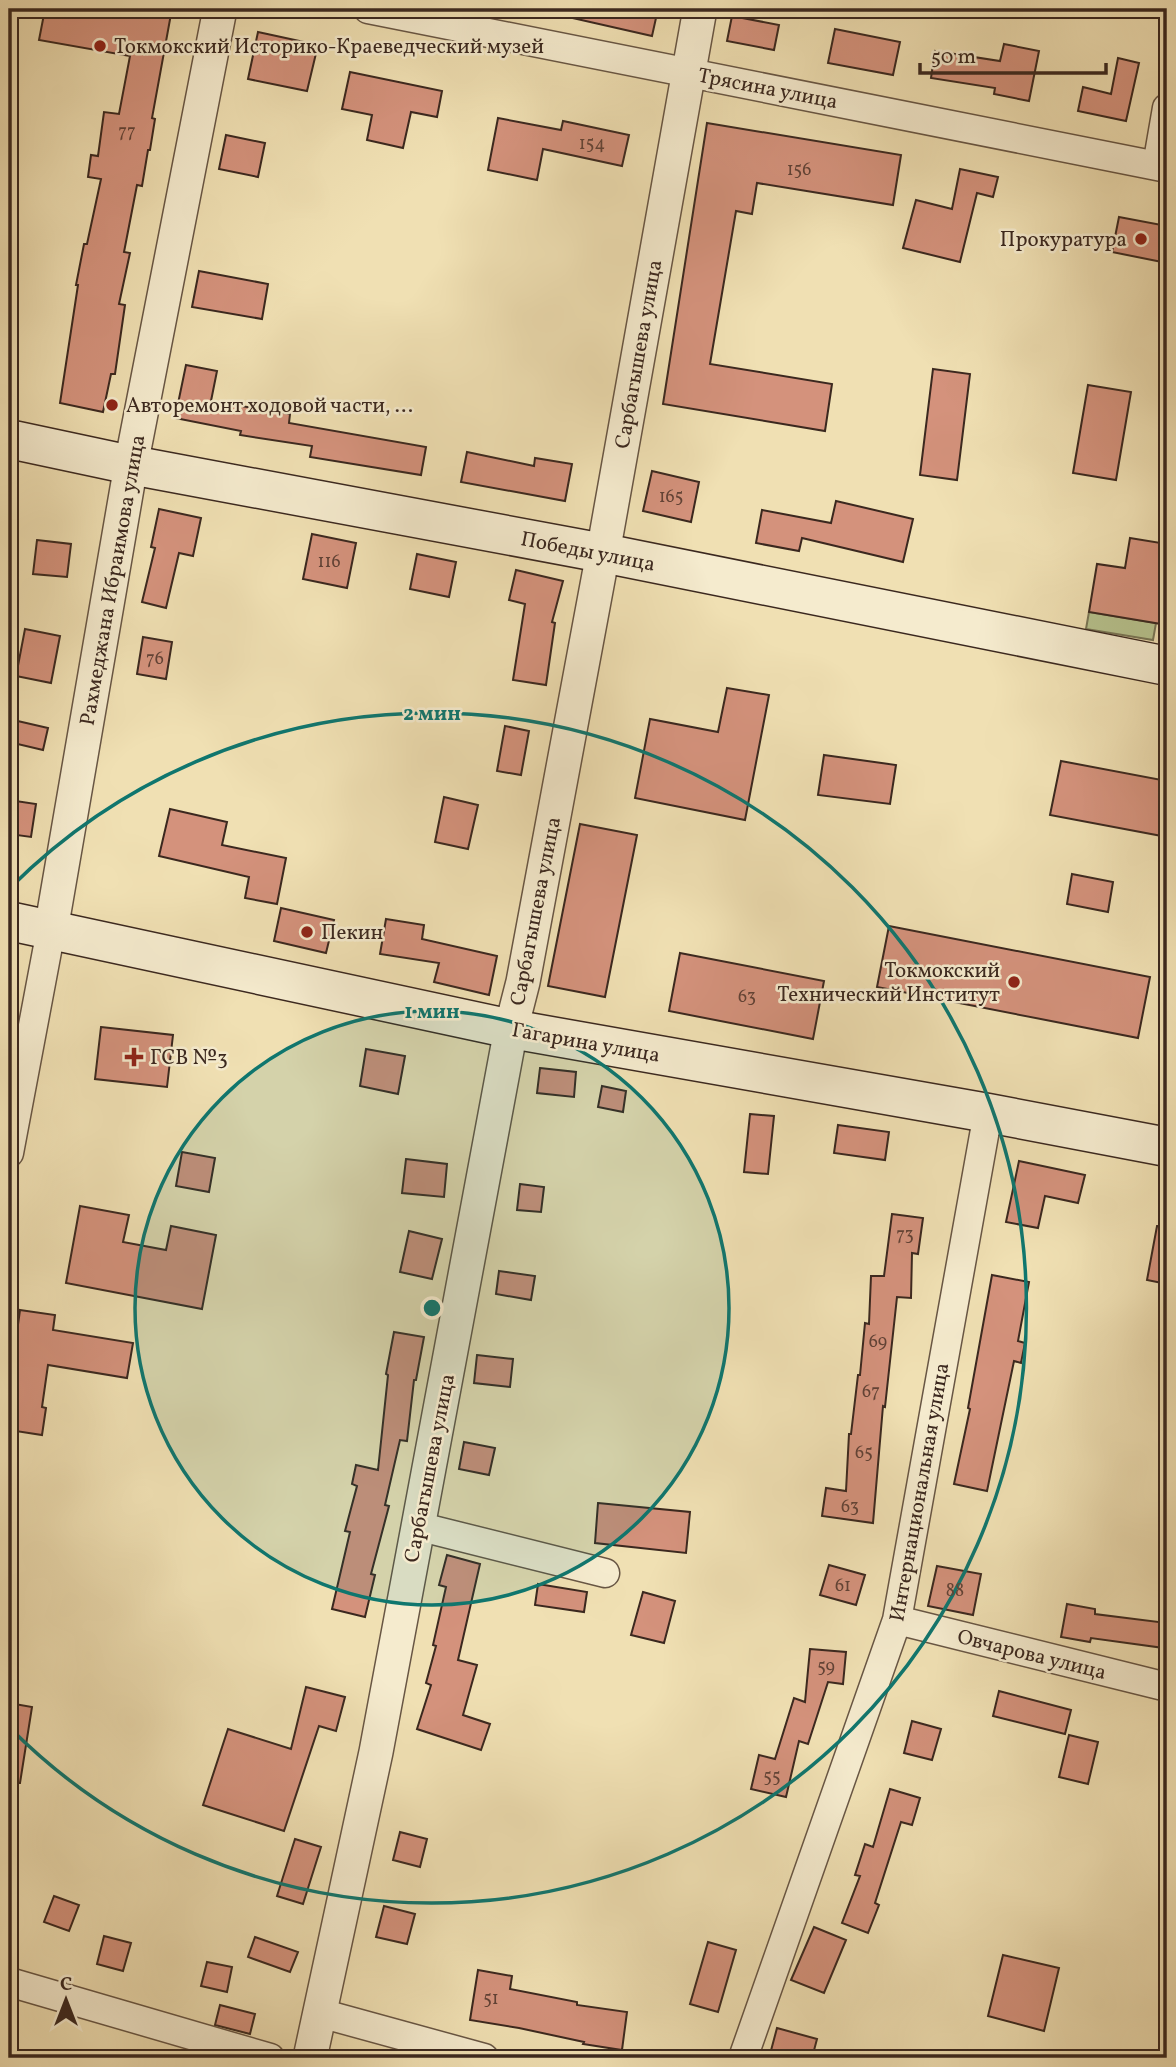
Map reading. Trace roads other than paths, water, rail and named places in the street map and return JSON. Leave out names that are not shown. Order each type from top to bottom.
[{"type":"main road","name":"Победы улица","points":[[9,439],[131,466],[603,553],[1167,666]]},
{"type":"main road","name":"Гагарина улица","points":[[9,921],[511,1029],[1167,1147]]},
{"type":"street","name":"Рахмеджана Ибраимова улица","points":[[9,1153],[51,930],[131,466],[220,9]]},
{"type":"street","name":"Трясина улица","points":[[368,9],[1162,167]]},
{"type":"street","name":"Сарбагышева улица","points":[[310,2058],[376,1752],[511,1029],[523,982],[700,9]]},
{"type":"street","points":[[1162,167],[1167,108]]},
{"type":"street","name":"Интернациональная улица","points":[[743,2058],[897,1620],[988,1113]]},
{"type":"street","points":[[417,1526],[605,1573]]},
{"type":"street","name":"Овчарова улица","points":[[897,1620],[1167,1687]]},
{"type":"street","points":[[9,1982],[270,2058]]},
{"type":"street","points":[[320,2013],[484,2058]]},
{"type":"place","name":"Токмокский Историко-Краеведческий музей","points":[[100,46]]},
{"type":"place","name":"Прокуратура","points":[[1141,239]]},
{"type":"place","name":"Авторемонт ходовой части, ...","points":[[112,405]]},
{"type":"place","name":"Пекин","points":[[307,932]]},
{"type":"place","name":"Токмокский Технический Институт","points":[[1014,982]]},
{"type":"place","name":"ГСВ №3","points":[[134,1057]]}]
